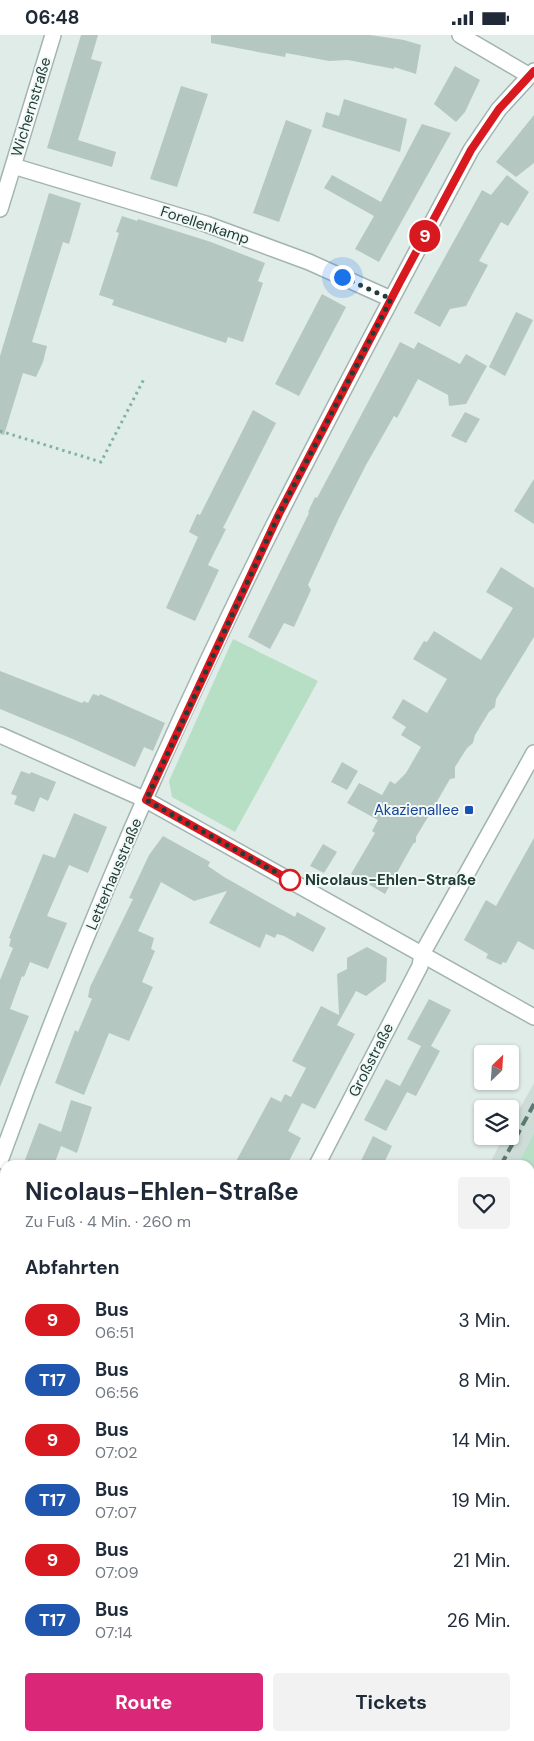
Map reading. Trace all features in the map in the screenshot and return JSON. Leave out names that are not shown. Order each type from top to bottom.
[{"type":"street","name":"Wichernstraße","points":[[0,209],[53,35]]},
{"type":"street","points":[[460,35],[532,73]]},
{"type":"street","name":"Letterhausstraße","points":[[0,1160],[98,909],[146,800],[279,514],[471,150],[499,109],[532,73]]},
{"type":"street","name":"Forellenkamp","points":[[13,166],[232,233],[309,262],[391,299]]},
{"type":"street","points":[[0,735],[146,800],[534,1017]]},
{"type":"street","points":[[422,955],[534,753]]},
{"type":"street","name":"Großstraße","points":[[320,1160],[420,966],[422,955]]},
{"type":"path","points":[[0,431],[101,462],[145,377]]},
{"type":"shaded area","points":[[534,1083],[534,1132],[520,1160],[492,1160],[499,1145],[519,1145],[519,1110]]},
{"type":"green space","points":[[233,639],[318,681],[235,832],[172,797],[169,781]]},
{"type":"green space","points":[[534,1132],[534,1160],[520,1160]]},
{"type":"building","points":[[81,35],[98,35],[91,59],[102,62],[78,140],[116,152],[112,167],[47,148]]},
{"type":"building","points":[[211,35],[370,35],[404,40],[421,45],[416,74],[394,67],[394,69],[348,60],[329,61],[286,53],[285,57],[211,43]]},
{"type":"building","points":[[455,66],[480,80],[465,112],[456,122],[434,104]]},
{"type":"building","points":[[181,86],[208,94],[177,187],[150,179]]},
{"type":"building","points":[[344,99],[407,119],[400,152],[322,127],[326,112],[339,116]]},
{"type":"building","points":[[534,115],[534,163],[516,177],[496,162]]},
{"type":"building","points":[[286,120],[312,130],[279,222],[253,213]]},
{"type":"building","points":[[422,124],[451,133],[379,262],[355,249],[374,216],[324,188],[332,175],[381,202]]},
{"type":"building","points":[[507,175],[529,192],[508,226],[501,222],[479,261],[488,265],[466,306],[450,309],[440,327],[414,313],[482,190],[491,195]]},
{"type":"building","points":[[49,193],[81,203],[69,244],[63,242],[32,342],[47,346],[43,362],[36,377],[23,373],[4,435],[0,434],[0,356]]},
{"type":"building","points":[[122,216],[137,221],[138,219],[211,242],[265,263],[258,281],[263,283],[243,342],[228,337],[226,343],[112,305],[114,300],[99,295],[119,233],[116,232]]},
{"type":"building","points":[[322,294],[346,307],[299,396],[275,384]]},
{"type":"building","points":[[516,312],[533,320],[505,376],[489,367]]},
{"type":"building","points":[[400,342],[414,349],[418,342],[460,364],[466,354],[487,366],[466,404],[449,406],[448,395],[418,379],[397,418],[394,416],[366,465],[339,518],[308,585],[311,590],[294,627],[284,623],[270,649],[248,637],[315,497],[317,498]]},
{"type":"building","points":[[253,410],[276,423],[223,528],[226,529],[208,565],[219,570],[195,621],[166,608],[198,537],[189,532],[197,514],[200,515]]},
{"type":"building","points":[[465,412],[480,419],[466,443],[451,436]]},
{"type":"building","points":[[534,479],[534,524],[514,511]]},
{"type":"building","points":[[501,567],[534,588],[534,637],[496,699],[495,707],[489,712],[475,735],[473,743],[467,748],[455,767],[455,778],[450,779],[432,810],[433,815],[428,817],[416,837],[416,842],[413,844],[385,894],[351,874],[375,833],[372,831],[378,820],[347,803],[359,783],[382,795],[390,781],[395,784],[406,773],[421,747],[401,735],[406,727],[392,718],[403,699],[427,713],[447,679],[413,659],[424,641],[427,642],[434,631],[481,660],[513,608],[486,592]]},
{"type":"building","points":[[0,671],[82,703],[84,701],[88,703],[93,694],[99,696],[100,694],[165,723],[153,751],[144,747],[135,767],[0,709]]},
{"type":"building","points":[[342,762],[358,771],[347,790],[331,782]]},
{"type":"building","points":[[21,771],[30,774],[31,772],[56,782],[48,801],[40,797],[34,812],[14,804],[17,796],[11,794]]},
{"type":"building","points":[[74,813],[107,827],[88,873],[69,865],[47,916],[67,923],[48,969],[30,962],[24,977],[22,976],[10,1009],[29,1016],[0,1087],[0,980],[13,948],[9,946],[11,939],[9,938],[43,854],[55,858]]},
{"type":"building","points":[[163,836],[210,862],[208,866],[224,877],[295,917],[297,912],[326,928],[313,952],[277,934],[275,938],[266,934],[260,948],[209,923],[227,891],[194,901],[161,882],[138,931],[154,938],[151,949],[155,951],[142,982],[153,987],[129,1041],[109,1033],[84,1095],[55,1083],[75,1030],[78,1032],[92,999],[88,997],[90,987],[133,899],[129,898],[149,855]]},
{"type":"building","points":[[534,838],[534,950],[518,941],[506,963],[503,962],[501,965],[486,958],[488,954],[464,940],[486,900],[496,906]]},
{"type":"building","points":[[323,844],[337,852],[324,873],[310,866]]},
{"type":"building","points":[[367,947],[387,958],[386,981],[366,996],[356,991],[337,1025],[355,1034],[315,1109],[302,1103],[288,1131],[301,1138],[290,1160],[237,1160],[271,1097],[281,1102],[285,1094],[291,1097],[306,1068],[292,1061],[321,1006],[339,1015],[337,974],[347,969],[347,958]]},
{"type":"building","points":[[429,999],[451,1010],[431,1046],[440,1051],[416,1096],[407,1092],[386,1131],[364,1120],[386,1079],[400,1086],[421,1046],[407,1039]]},
{"type":"building","points":[[71,1100],[92,1107],[77,1153],[61,1146],[56,1160],[25,1160],[39,1123],[61,1132]]},
{"type":"building","points":[[373,1136],[392,1146],[385,1160],[361,1160]]},
{"type":"railway","points":[[504,1160],[534,1104]]},
{"type":"bus line","name":"9","points":[[290,880],[146,800],[189,703],[279,514],[400,282],[471,150],[499,109],[534,71]]},
{"type":"place","name":"Akazienallee","points":[[469,810]]},
{"type":"place","name":"Nicolaus-Ehlen-Straße","points":[[290,880]]},
{"type":"route","points":[[290,880],[146,800],[189,703],[279,514],[391,299],[342,277]]}]
